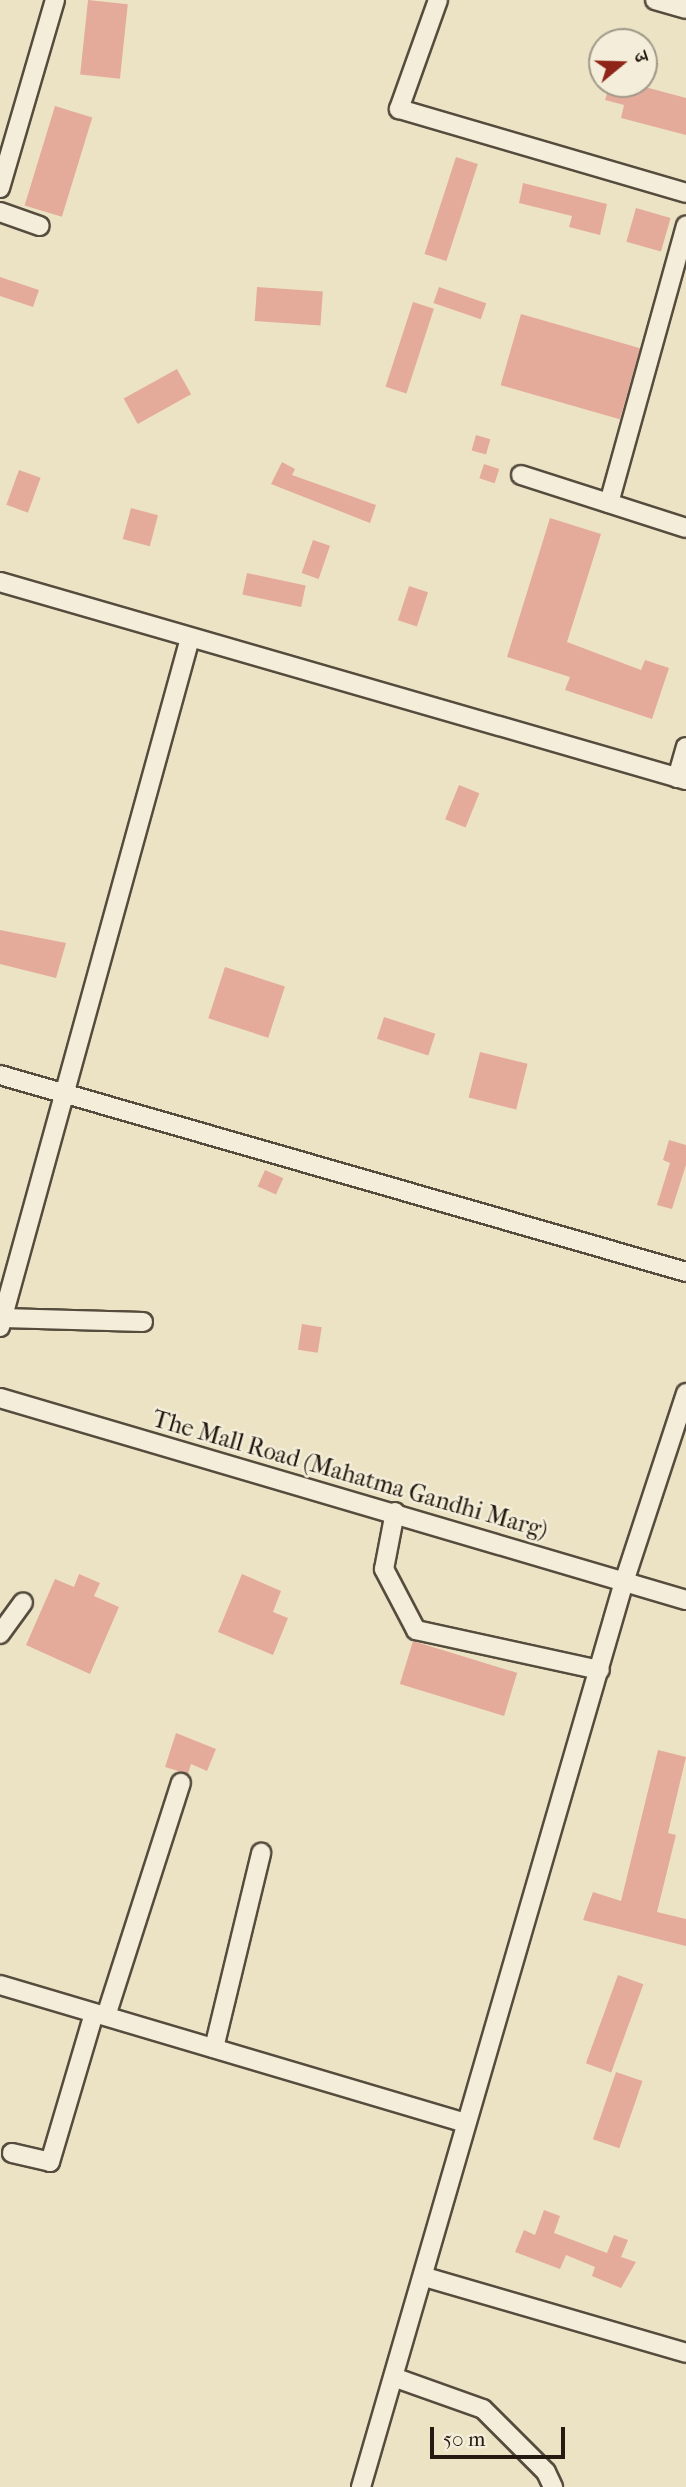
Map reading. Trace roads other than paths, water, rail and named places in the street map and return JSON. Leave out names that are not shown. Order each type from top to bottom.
[{"type":"street","points":[[0,188],[55,0]]},
{"type":"street","points":[[438,0],[399,109],[686,194]]},
{"type":"street","points":[[655,0],[686,9]]},
{"type":"street","points":[[0,212],[40,226]]},
{"type":"street","points":[[609,503],[686,226]]},
{"type":"street","points":[[521,475],[686,528]]},
{"type":"street","points":[[0,582],[682,779],[686,747]]},
{"type":"street","points":[[143,1322],[1,1323],[190,638]]},
{"type":"street","points":[[0,1075],[686,1272]]},
{"type":"street","points":[[361,2487],[396,2378],[465,2123],[624,1582],[686,1393]]},
{"type":"street","name":"The Mall Road (Mahatma Gandhi Marg)","points":[[0,1398],[686,1600]]},
{"type":"street","points":[[394,1513],[384,1569],[416,1630],[600,1670]]},
{"type":"street","points":[[0,1634],[23,1602]]},
{"type":"street","points":[[12,2153],[50,2162],[181,1783]]},
{"type":"street","points":[[214,2048],[261,1853]]},
{"type":"street","points":[[0,1985],[465,2123]]},
{"type":"street","points":[[425,2277],[686,2353]]},
{"type":"street","points":[[396,2378],[483,2409],[546,2472],[553,2487]]}]
